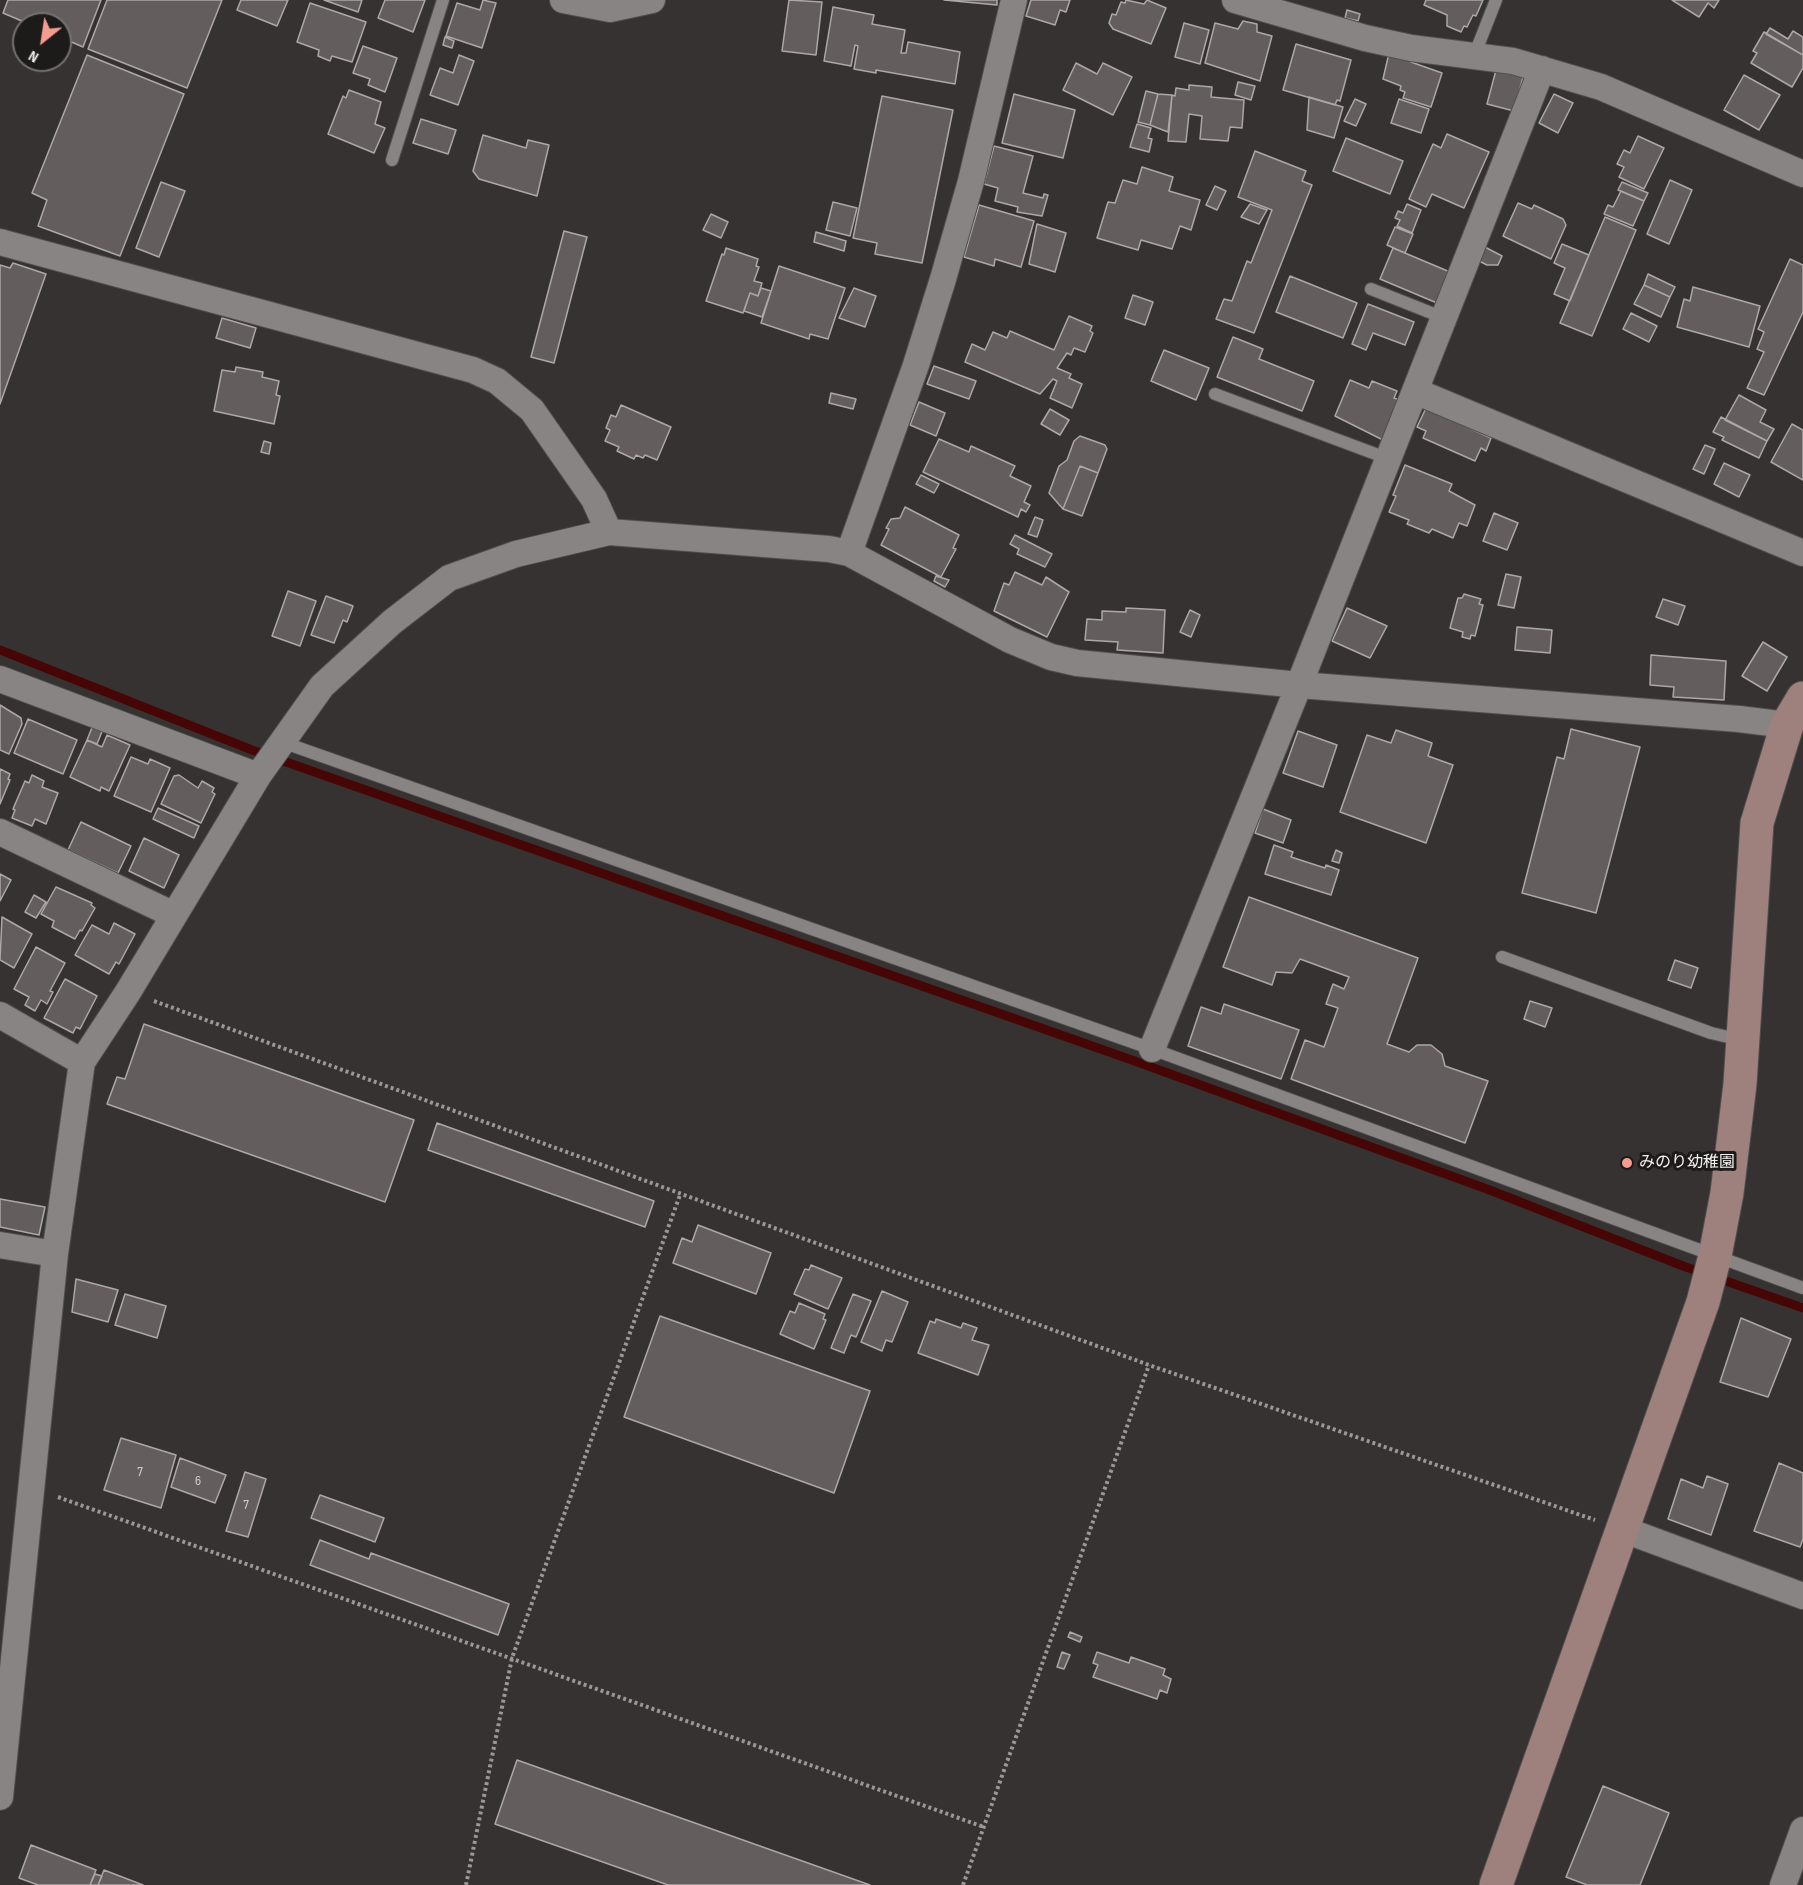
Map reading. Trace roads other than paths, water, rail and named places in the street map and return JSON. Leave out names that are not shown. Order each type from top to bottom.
[{"type":"street","points":[[563,0],[610,9],[652,0]]},
{"type":"street","points":[[849,553],[916,365],[943,279],[971,181],[1014,0]]},
{"type":"street","points":[[1235,0],[1365,38],[1411,48],[1513,61],[1542,69],[1600,87],[1803,174]]},
{"type":"street","points":[[1152,1049],[1389,459],[1542,69]]},
{"type":"street","points":[[0,242],[473,369],[497,381],[532,410],[594,499],[609,532]]},
{"type":"street","points":[[1415,392],[1803,553]]},
{"type":"street","points":[[0,1797],[56,1254],[82,1062],[128,992],[258,776],[322,686],[392,622],[449,578],[516,554],[609,532],[828,549],[849,553],[1010,640],[1051,657],[1077,663],[1299,685],[1739,719],[1795,712],[1757,823],[1743,1040],[1727,1193],[1711,1271],[1496,1885]]},
{"type":"street","points":[[0,679],[258,776]]},
{"type":"street","points":[[0,832],[174,915]]},
{"type":"street","points":[[0,1015],[82,1062]]},
{"type":"street","points":[[0,1245],[56,1254]]},
{"type":"street","points":[[1622,1529],[1803,1596]]},
{"type":"street","points":[[1783,1885],[1803,1830]]},
{"type":"lane","points":[[392,160],[443,0]]},
{"type":"lane","points":[[1474,56],[1496,0]]},
{"type":"lane","points":[[1371,289],[1444,318]]},
{"type":"lane","points":[[1215,394],[1389,459]]},
{"type":"lane","points":[[282,742],[1152,1049],[1711,1271],[1803,1288]]},
{"type":"lane","points":[[1502,957],[1712,1033],[1743,1040]]},
{"type":"waterway","points":[[0,650],[252,750],[1129,1059],[1487,1189],[1683,1266],[1803,1308]]},
{"type":"place","name":"みのり幼稚園","points":[[1627,1163]]}]
